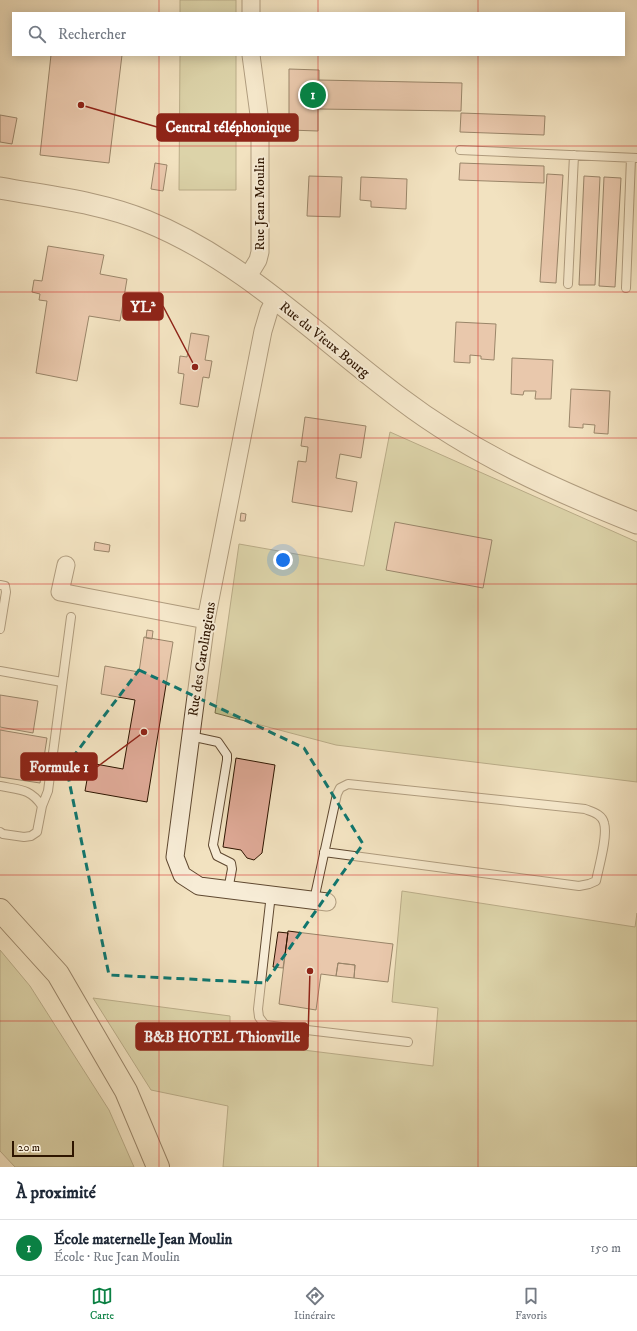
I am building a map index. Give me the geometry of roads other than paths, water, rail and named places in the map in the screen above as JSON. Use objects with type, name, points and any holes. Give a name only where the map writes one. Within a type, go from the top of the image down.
[{"type":"highway","points":[[0,910],[58,974],[126,1091],[158,1167]]},
{"type":"street","points":[[251,0],[251,12]]},
{"type":"street","name":"Rue Jean Moulin","points":[[247,278],[258,260],[260,252],[260,122],[251,56]]},
{"type":"street","name":"Rue du Vieux Bourg","points":[[0,188],[97,204],[146,220],[179,236],[247,278],[401,400],[444,429],[486,455],[590,504],[637,523]]},
{"type":"street","name":"Rue des Carolingiens","points":[[275,299],[269,311],[263,331],[206,620],[175,858],[182,875],[199,886],[320,901]]},
{"type":"street","points":[[66,565],[60,592],[206,620]]},
{"type":"lane","points":[[460,150],[634,158],[626,288]]},
{"type":"lane","points":[[568,284],[574,155]]},
{"type":"lane","points":[[0,585],[6,586],[6,592],[0,629]]},
{"type":"lane","points":[[0,832],[3,834],[31,836],[36,832],[42,806],[48,791],[71,617]]},
{"type":"lane","points":[[0,671],[62,682]]},
{"type":"lane","points":[[190,736],[218,742],[227,754],[228,760],[213,845],[217,856],[231,863],[232,869],[228,890]]},
{"type":"lane","points":[[320,901],[324,852],[337,794],[340,788],[348,784],[585,809],[598,814],[604,822],[604,834],[596,881],[579,886],[324,852]]},
{"type":"lane","points":[[0,786],[29,791],[42,806]]},
{"type":"lane","points":[[271,894],[258,1009],[258,1016],[265,1026],[408,1042]]},
{"type":"place","name":"École maternelle Jean Moulin","points":[[313,95]]},
{"type":"place","name":"Central téléphonique","points":[[81,105]]},
{"type":"place","name":"YL²","points":[[195,367]]},
{"type":"place","name":"Formule 1","points":[[144,732]]},
{"type":"place","name":"B&B HOTEL Thionville","points":[[310,971]]}]
